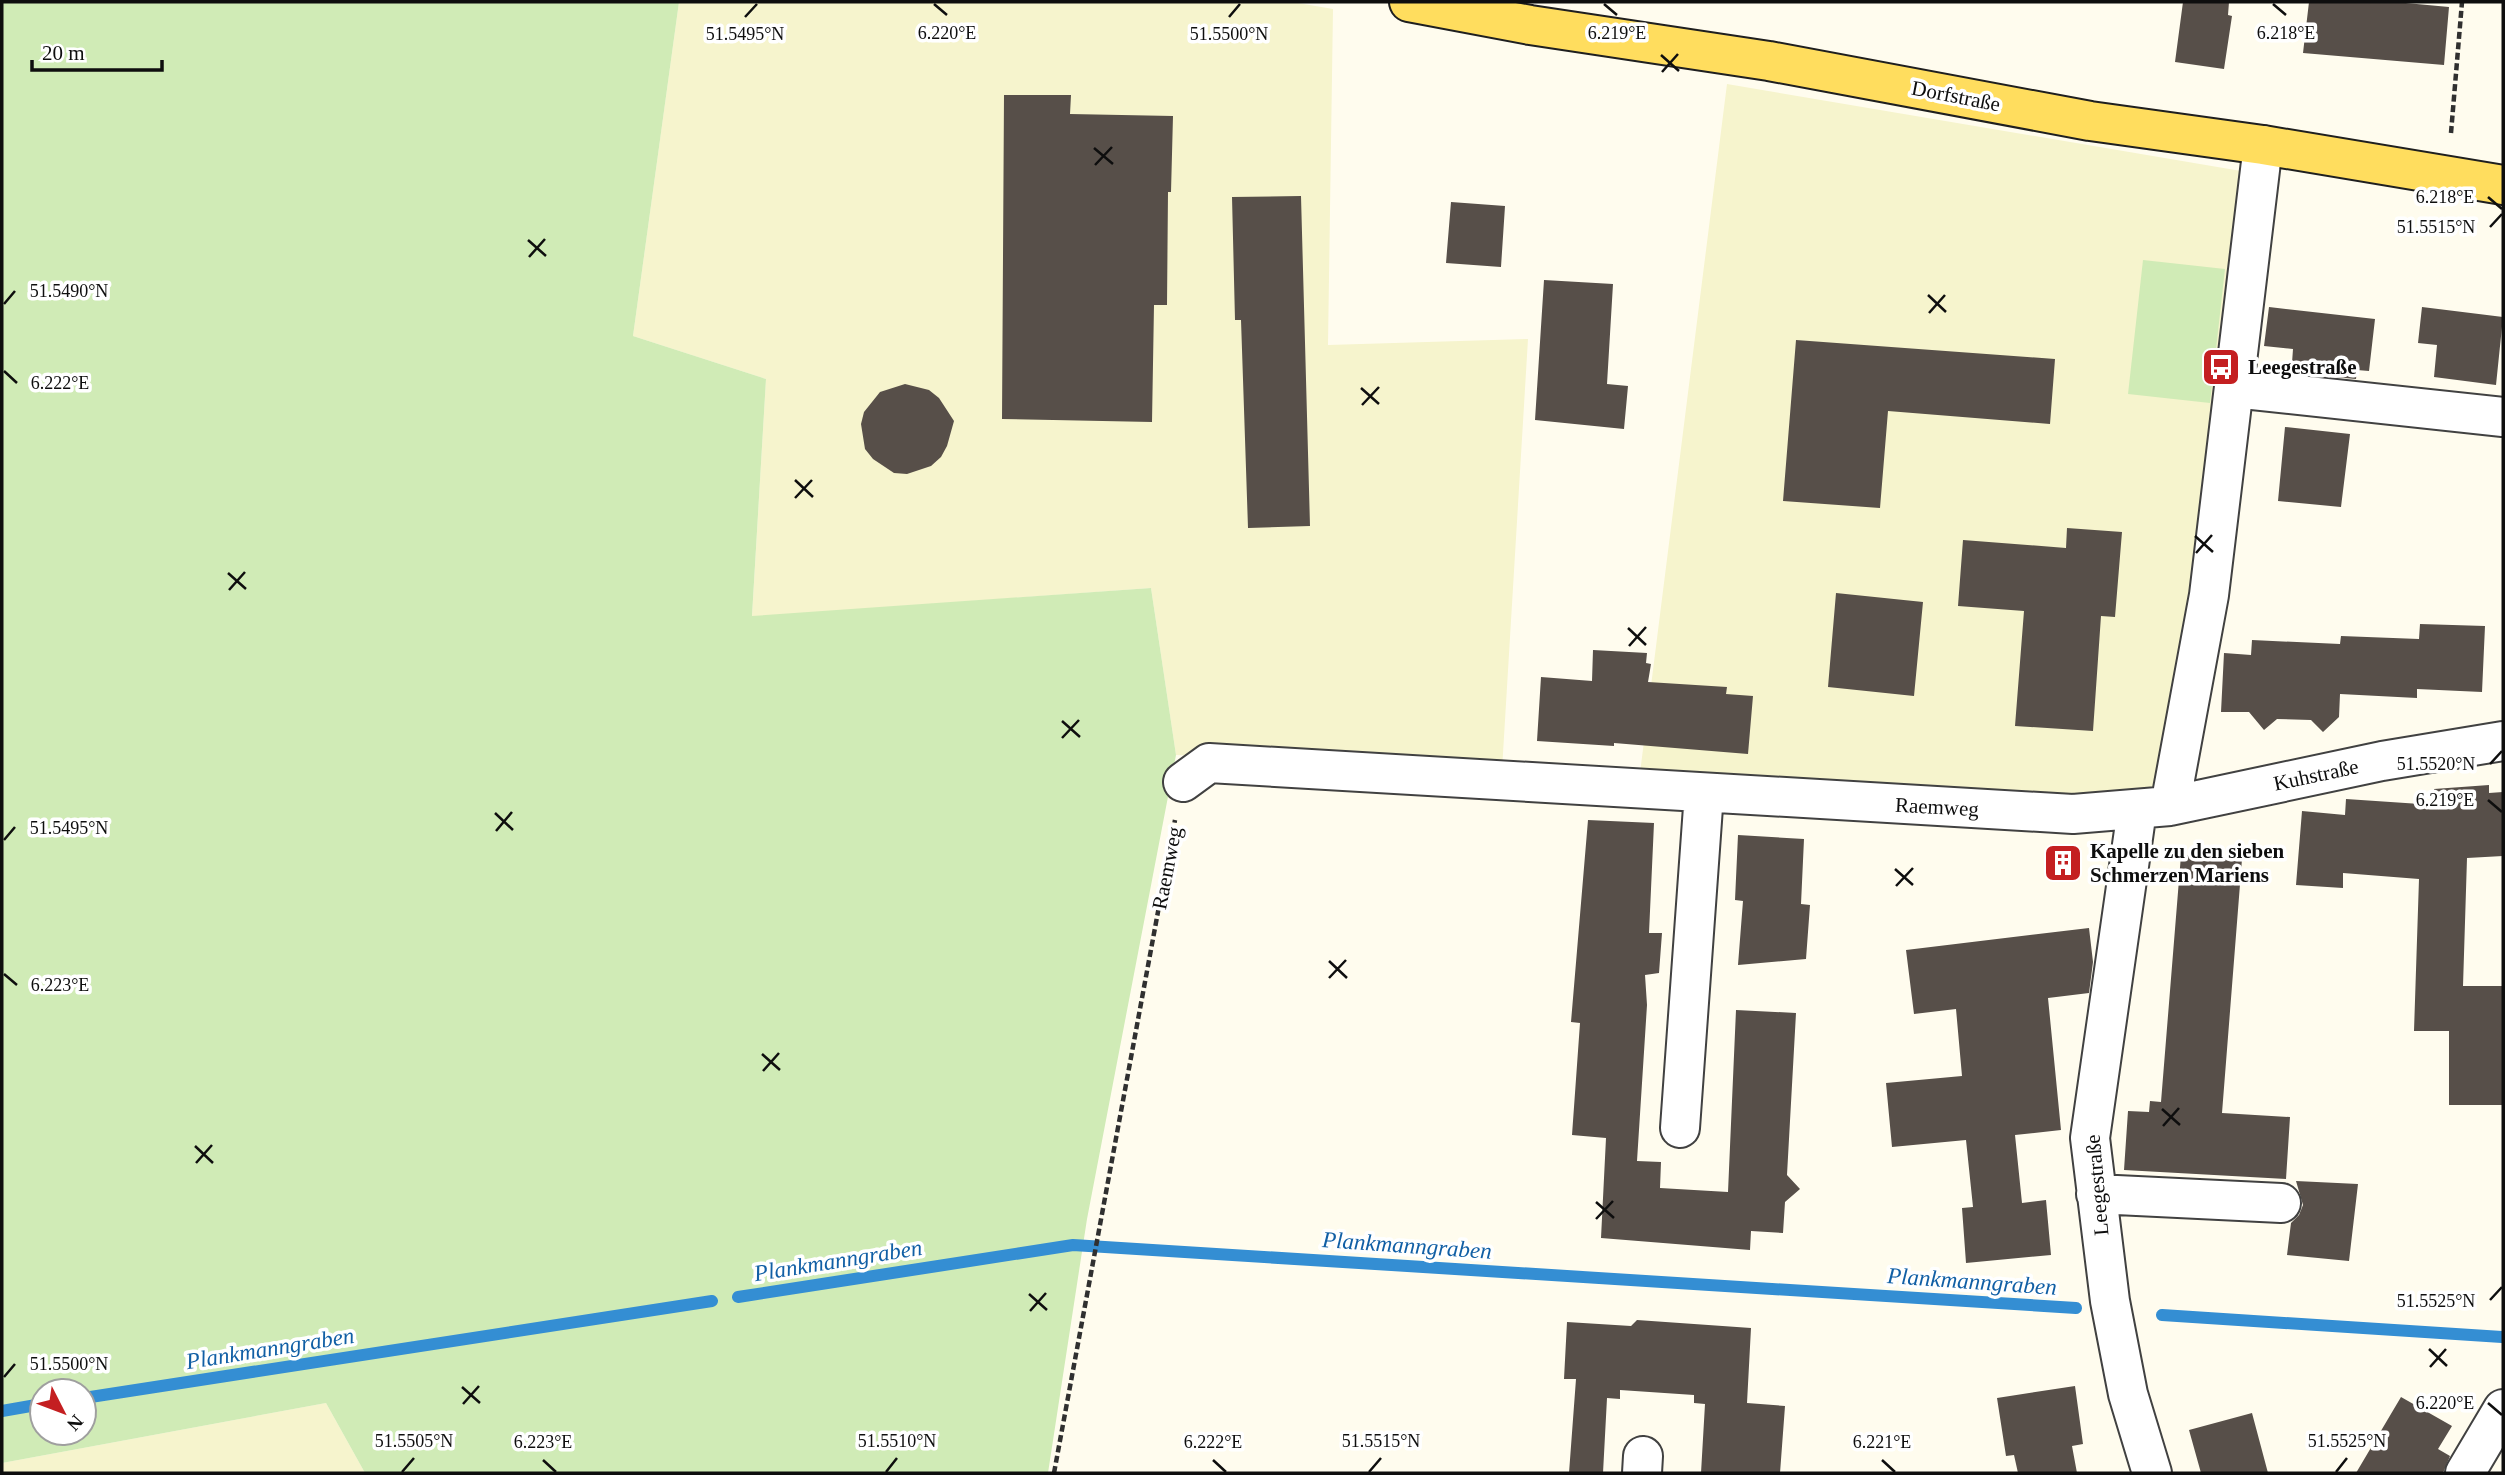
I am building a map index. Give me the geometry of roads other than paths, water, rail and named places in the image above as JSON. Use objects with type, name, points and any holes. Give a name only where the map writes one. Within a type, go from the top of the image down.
[{"type":"main road","name":"Dorfstraße","points":[[1409,2],[1530,25],[1769,61],[2090,121],[2263,145],[2503,185]]},
{"type":"street","name":"Leegestraße","points":[[2152,1473],[2126,1381],[2110,1301],[2090,1138],[2154,808],[2209,595],[2263,145]]},
{"type":"street","points":[[2234,388],[2503,417]]},
{"type":"street","name":"Kuhstraße","points":[[2154,808],[2382,761],[2503,741]]},
{"type":"street","name":"Raemweg","points":[[1183,782],[1209,763],[2073,814],[2154,808]]},
{"type":"street","points":[[1680,1128],[1704,793]]},
{"type":"street","points":[[2096,1194],[2281,1203]]},
{"type":"street","points":[[2465,1473],[2503,1409]]},
{"type":"waterway","name":"Plankmanngraben","points":[[738,1297],[1073,1245],[2076,1308]]},
{"type":"waterway","name":"Plankmanngraben","points":[[98,1396],[712,1301]]},
{"type":"waterway","name":"Plankmanngraben","points":[[2162,1315],[2502,1337]]},
{"type":"waterway","name":"Plankmanngraben","points":[[2,1411],[28,1406]]},
{"type":"place","name":"Leegestraße","points":[[2221,367]]},
{"type":"place","name":"Kapelle zu den sieben Schmerzen Mariens","points":[[2063,863]]}]
